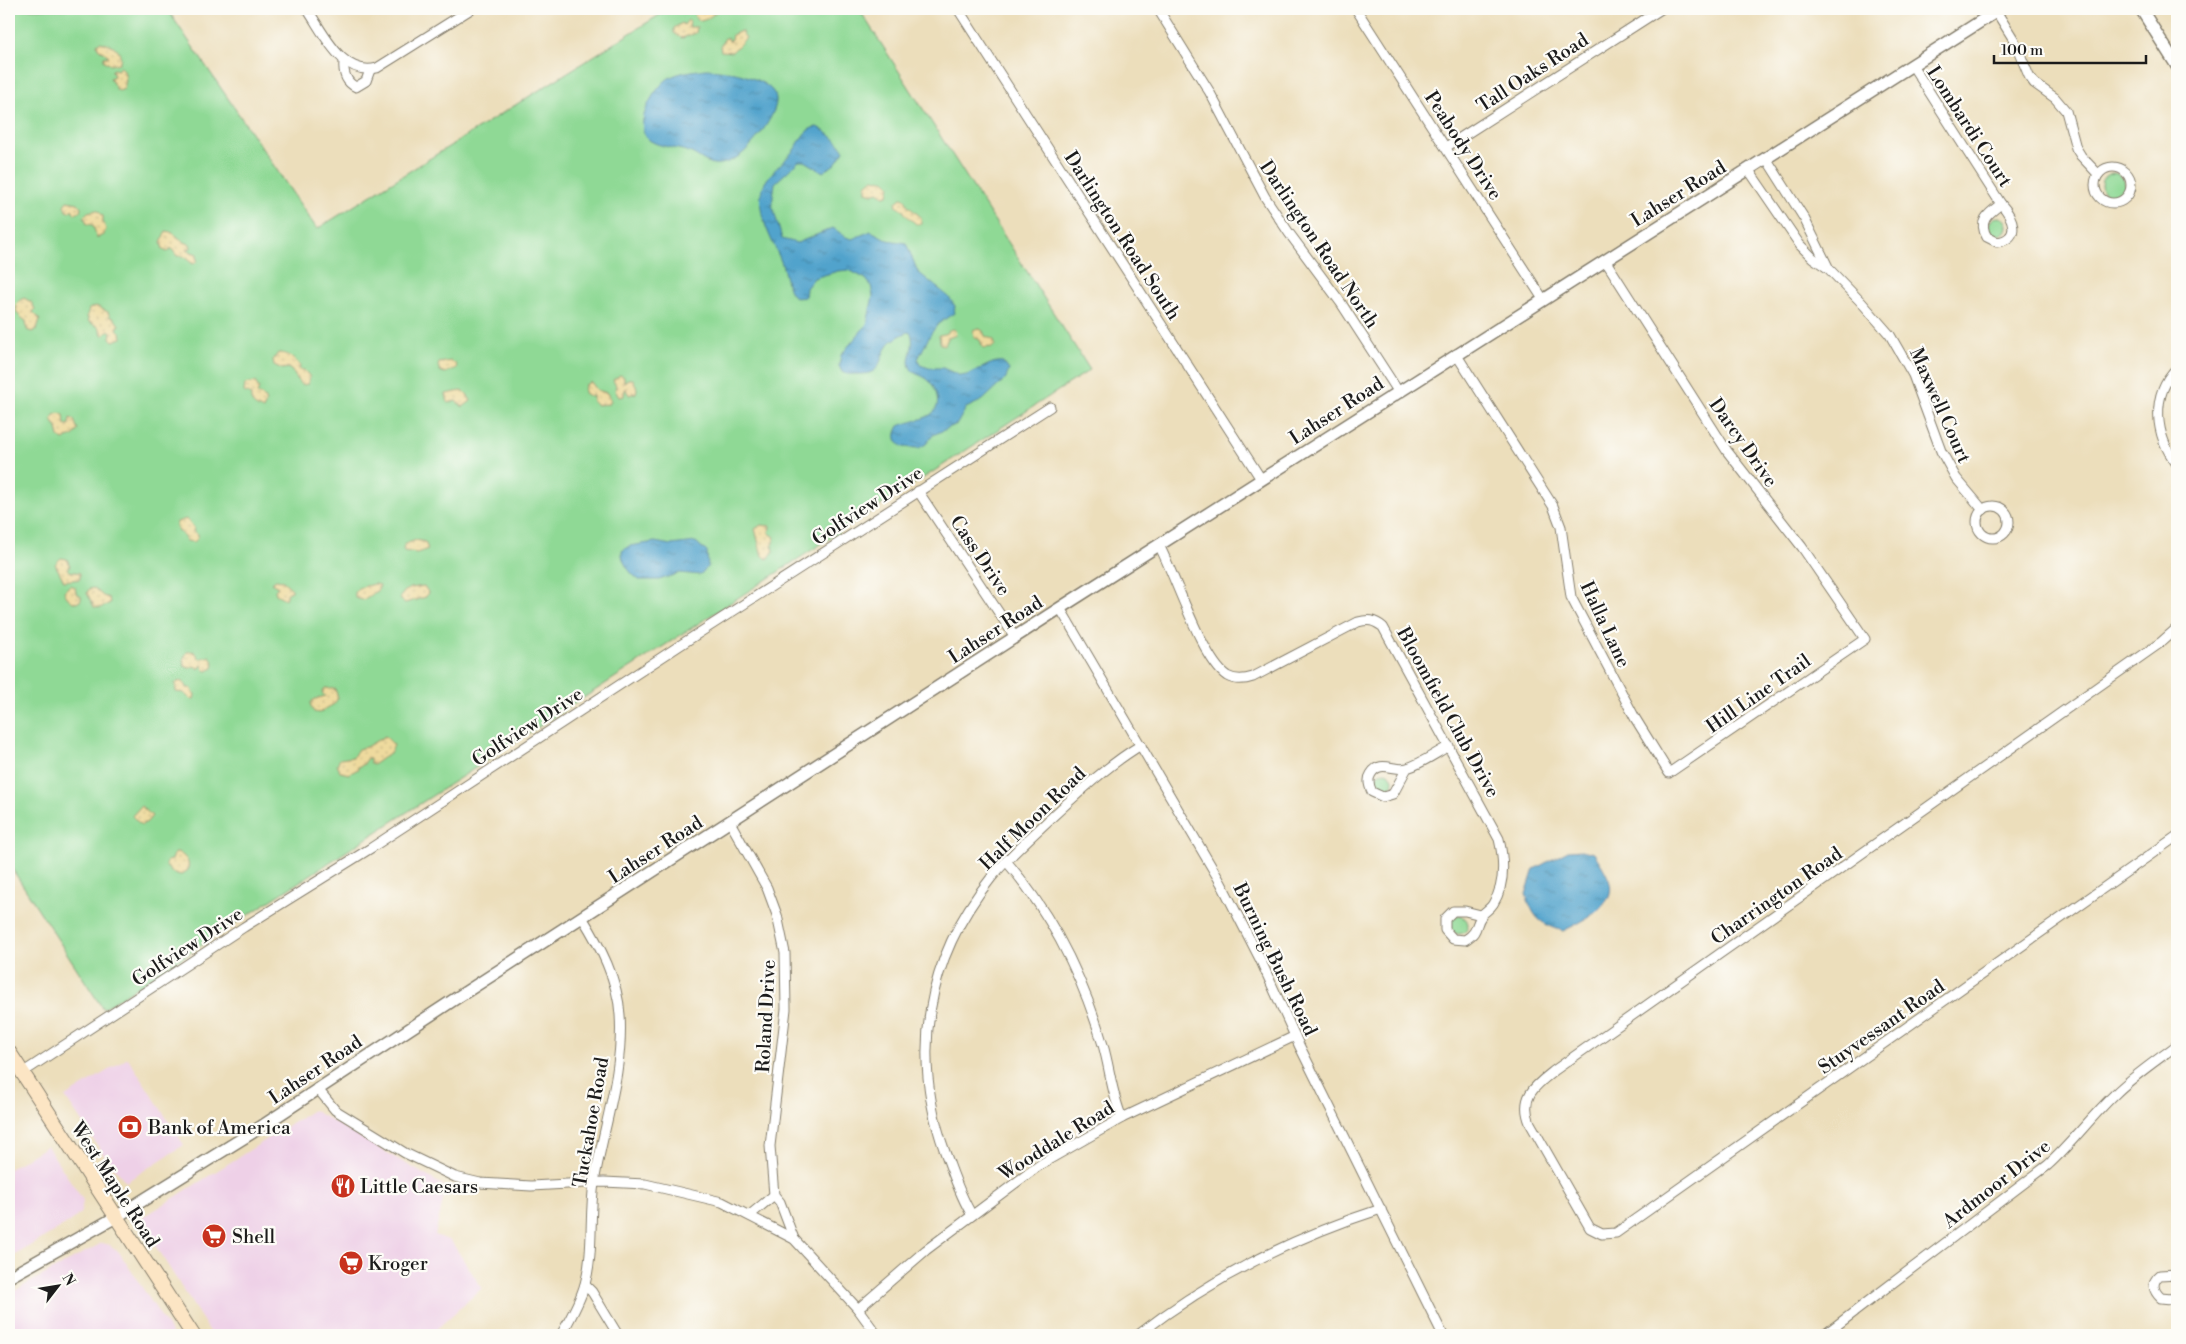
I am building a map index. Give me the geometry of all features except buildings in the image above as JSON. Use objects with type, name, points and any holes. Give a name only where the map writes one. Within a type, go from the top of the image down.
[{"type":"main road","name":"West Maple Road","points":[[9,1052],[193,1335]]},
{"type":"street","points":[[307,9],[344,61],[357,69],[370,70],[377,68],[471,9]]},
{"type":"street","name":"Darlington Road South","points":[[958,9],[1261,479]]},
{"type":"street","name":"Darlington Road North","points":[[1158,9],[1209,91],[1265,197],[1341,303],[1398,391]]},
{"type":"street","name":"Peabody Drive","points":[[1356,9],[1543,298]]},
{"type":"street","name":"Tall Oaks Road","points":[[1446,147],[1660,9]]},
{"type":"street","points":[[2141,9],[2177,66]]},
{"type":"street","points":[[1998,10],[2014,40],[2029,76],[2034,83],[2054,98],[2066,111],[2076,148],[2098,174]]},
{"type":"street","name":"Lahser Road","points":[[9,1278],[116,1217],[253,1132],[317,1088],[1060,608],[1543,298],[1998,10]]},
{"type":"street","points":[[344,61],[343,71],[347,80],[356,87],[366,81],[370,70]]},
{"type":"street","name":"Lombardi Court","points":[[1912,65],[2001,204]]},
{"type":"street","name":"Maxwell Court","points":[[1766,158],[1804,218],[1829,269]]},
{"type":"street","points":[[2110,167],[2124,170],[2131,182],[2128,196],[2115,203],[2102,200],[2094,188],[2098,174],[2110,167]]},
{"type":"street","name":"Maxwell Court","points":[[1748,169],[1800,245],[1813,258],[1829,269],[1880,322],[1898,347],[1918,386],[1941,451],[1956,478],[1983,510]]},
{"type":"street","name":"Darcy Drive","points":[[1605,260],[1727,450],[1806,553],[1865,638]]},
{"type":"street","name":"Halla Lane","points":[[1456,354],[1553,506],[1561,527],[1571,596],[1635,718],[1669,773]]},
{"type":"street","points":[[2177,368],[2169,378],[2163,392],[2159,419],[2161,437],[2177,464]]},
{"type":"street","name":"Golfview Drive","points":[[22,1073],[244,927],[371,848],[1050,407]]},
{"type":"street","name":"Cass Drive","points":[[918,491],[1015,637]]},
{"type":"street","name":"Bloomfield Club Drive","points":[[1159,545],[1205,646],[1227,676],[1243,680],[1254,677],[1358,622],[1376,621],[1388,633],[1494,826],[1502,850],[1502,883],[1493,904],[1481,915]]},
{"type":"street","name":"Burning Bush Road","points":[[1060,608],[1241,920],[1295,1036],[1443,1335]]},
{"type":"street","name":"Charrington Road","points":[[1602,1234],[1590,1228],[1583,1219],[1527,1114],[1526,1101],[1539,1083],[1988,766],[2160,643],[2177,628]]},
{"type":"street","name":"Hill Line Trail","points":[[1669,773],[1865,638]]},
{"type":"street","name":"Half Moon Road","points":[[972,1215],[963,1200],[932,1112],[927,1075],[928,1027],[937,980],[952,940],[967,911],[1006,861],[1074,798],[1141,745]]},
{"type":"street","points":[[1407,768],[1393,794],[1383,797],[1372,792],[1368,782],[1373,771],[1383,766],[1407,768],[1449,746]]},
{"type":"street","name":"Roland Drive","points":[[730,822],[767,888],[777,915],[785,953],[785,1016],[770,1146],[774,1195],[780,1202],[794,1239]]},
{"type":"street","name":"Stuyvessant Road","points":[[1602,1234],[1616,1233],[1639,1218],[2177,836]]},
{"type":"street","points":[[1006,861],[1043,910],[1076,972],[1102,1044],[1122,1118]]},
{"type":"street","name":"Tuckahoe Road","points":[[561,1335],[574,1312],[585,1285],[594,1183],[618,1058],[620,1014],[618,996],[596,940],[582,917]]},
{"type":"street","name":"Wooddale Road","points":[[858,1309],[926,1250],[1041,1164],[1122,1118],[1295,1036]]},
{"type":"street","name":"Ardmoor Drive","points":[[1824,1335],[2048,1165],[2071,1144],[2114,1094],[2177,1045]]},
{"type":"street","points":[[317,1088],[335,1110],[405,1153],[455,1177],[480,1183],[515,1186],[594,1183],[646,1184],[722,1202],[794,1239],[858,1309],[877,1335]]},
{"type":"street","points":[[750,1215],[774,1195]]},
{"type":"street","points":[[1138,1335],[1194,1297],[1268,1254],[1381,1209]]},
{"type":"street","points":[[2177,1274],[2164,1273],[2154,1281],[2157,1294],[2166,1300],[2177,1295]]},
{"type":"street","points":[[585,1285],[592,1292],[618,1335]]},
{"type":"shaded area","points":[[128,1058],[184,1145],[126,1182],[104,1155],[65,1097]]},
{"type":"shaded area","points":[[313,1110],[446,1187],[435,1235],[451,1241],[482,1288],[430,1335],[212,1335],[139,1220]]},
{"type":"shaded area","points":[[47,1146],[83,1200],[81,1212],[74,1219],[9,1259],[9,1169]]},
{"type":"shaded area","points":[[102,1243],[110,1245],[119,1252],[173,1335],[9,1335],[9,1294]]},
{"type":"green space","points":[[9,9],[167,9],[317,229],[669,9],[859,9],[1090,370],[103,1009],[9,864]]},
{"type":"green space","points":[[2113,173],[2121,177],[2125,185],[2121,193],[2113,197],[2105,193],[2101,185],[2105,177]]},
{"type":"green space","points":[[1994,217],[2002,217],[2007,222],[2005,233],[1994,235],[1989,230],[1989,222]]},
{"type":"green space","points":[[1384,772],[1392,777],[1393,781],[1388,789],[1384,790],[1376,785],[1375,781],[1380,773]]},
{"type":"green space","points":[[1455,916],[1463,916],[1468,921],[1466,932],[1455,934],[1450,929],[1450,921]]},
{"type":"sand","points":[[697,9],[720,9],[707,19],[701,21],[696,19],[694,14]]},
{"type":"sand","points":[[688,20],[690,22],[689,27],[697,27],[696,33],[682,38],[674,33],[674,28],[682,23],[684,25]]},
{"type":"sand","points":[[741,31],[746,38],[732,52],[721,51],[720,46],[725,38],[728,38],[730,42],[732,35]]},
{"type":"sand","points":[[100,42],[116,48],[121,58],[119,63],[111,65],[104,61],[104,57],[109,56],[98,48],[97,44]]},
{"type":"sand","points":[[121,67],[124,70],[126,80],[124,89],[119,91],[110,78],[114,76],[113,69],[117,70]]},
{"type":"sand","points":[[873,179],[885,180],[888,183],[890,186],[888,195],[884,196],[878,192],[872,194],[866,192],[866,185]]},
{"type":"sand","points":[[901,198],[905,199],[908,206],[921,217],[921,224],[916,224],[903,210],[897,207],[896,202]]},
{"type":"sand","points":[[67,201],[78,203],[81,207],[80,212],[75,214],[72,209],[70,212],[66,211],[64,205]]},
{"type":"sand","points":[[97,210],[103,216],[106,229],[103,235],[97,238],[93,225],[87,224],[84,216],[88,212]]},
{"type":"sand","points":[[166,231],[173,233],[190,244],[191,248],[186,250],[197,254],[197,262],[193,264],[183,256],[177,256],[171,248],[168,252],[163,250],[161,242]]},
{"type":"sand","points":[[24,298],[31,302],[35,309],[33,312],[40,319],[37,329],[32,332],[27,330],[26,321],[17,312],[17,303]]},
{"type":"sand","points":[[96,306],[108,312],[110,317],[114,318],[119,325],[117,329],[121,333],[122,338],[113,341],[110,338],[111,332],[109,330],[103,336],[99,327],[89,322],[87,316],[89,309]]},
{"type":"sand","points":[[978,328],[983,331],[985,336],[994,340],[995,345],[993,347],[983,348],[980,340],[974,337],[973,330]]},
{"type":"sand","points":[[951,329],[955,330],[956,335],[948,338],[945,345],[940,344],[939,335],[945,334]]},
{"type":"sand","points":[[278,353],[288,355],[295,360],[300,366],[299,370],[304,370],[310,377],[308,384],[301,385],[288,368],[282,369],[274,365],[273,360]]},
{"type":"sand","points":[[451,361],[456,364],[457,368],[445,373],[440,371],[439,363]]},
{"type":"sand","points":[[620,375],[624,377],[624,382],[628,379],[633,379],[637,389],[636,393],[629,395],[625,388],[624,396],[619,397],[613,380]]},
{"type":"sand","points":[[255,382],[259,388],[257,394],[263,396],[266,402],[263,410],[256,407],[251,401],[251,395],[244,392],[245,384]]},
{"type":"sand","points":[[591,382],[597,390],[607,393],[611,401],[609,404],[597,405],[593,402],[593,396],[584,393],[585,385]]},
{"type":"sand","points":[[461,391],[467,394],[471,401],[463,407],[456,401],[448,403],[446,394]]},
{"type":"sand","points":[[59,413],[64,415],[65,425],[69,425],[70,418],[74,420],[78,430],[74,435],[63,440],[59,437],[57,428],[52,420],[54,415]]},
{"type":"sand","points":[[186,519],[194,528],[193,531],[198,535],[194,542],[187,541],[176,527],[177,522]]},
{"type":"sand","points":[[761,525],[770,526],[769,533],[775,537],[772,545],[774,551],[768,559],[762,556],[755,529]]},
{"type":"sand","points":[[416,540],[425,542],[428,549],[417,553],[404,551],[405,544]]},
{"type":"sand","points":[[61,558],[67,559],[70,566],[67,568],[69,571],[80,573],[80,579],[64,581],[55,564]]},
{"type":"sand","points":[[276,580],[283,581],[292,589],[292,591],[287,593],[285,599],[276,594],[275,590],[278,587],[271,583]]},
{"type":"sand","points":[[374,584],[380,585],[378,590],[363,600],[355,598],[358,588]]},
{"type":"sand","points":[[70,585],[75,587],[76,593],[81,596],[81,600],[77,603],[70,600],[64,591]]},
{"type":"sand","points":[[424,586],[428,592],[426,597],[405,603],[401,600],[400,597],[405,591]]},
{"type":"sand","points":[[94,588],[103,596],[109,598],[110,603],[100,608],[94,607],[87,593],[89,589]]},
{"type":"sand","points":[[187,652],[195,652],[200,659],[210,656],[214,664],[213,668],[207,671],[204,670],[202,665],[199,669],[194,666],[190,668],[185,667],[183,660]]},
{"type":"sand","points":[[181,681],[186,688],[191,688],[195,695],[194,699],[190,699],[184,693],[176,692],[175,683]]},
{"type":"sand","points":[[325,688],[335,689],[338,698],[334,704],[319,713],[314,712],[311,702],[325,696],[322,693]]},
{"type":"sand","points":[[385,736],[394,745],[391,752],[373,765],[370,763],[370,758],[368,758],[363,765],[349,774],[340,772],[337,764],[340,759],[353,757],[358,749],[366,747]]},
{"type":"sand","points":[[141,806],[152,816],[141,825],[132,816]]},
{"type":"sand","points":[[178,852],[188,861],[188,870],[181,875],[171,872],[165,865]]},
{"type":"water","points":[[705,69],[733,72],[763,83],[775,95],[776,101],[771,117],[754,142],[738,157],[720,164],[711,164],[684,150],[655,143],[647,138],[643,131],[644,115],[652,97],[663,83],[677,74]]},
{"type":"water","points":[[817,127],[832,137],[844,151],[835,164],[823,172],[805,161],[799,161],[775,183],[772,204],[782,239],[797,243],[833,228],[852,239],[871,231],[888,240],[906,243],[918,272],[949,297],[955,306],[954,313],[938,324],[930,335],[918,359],[920,365],[929,368],[943,368],[961,376],[998,362],[1003,362],[1009,370],[1006,378],[983,400],[966,408],[957,424],[933,435],[926,444],[919,448],[903,447],[896,438],[899,426],[931,414],[937,405],[934,388],[926,378],[914,372],[910,367],[911,333],[908,332],[897,337],[888,345],[879,366],[872,372],[866,374],[846,374],[842,372],[839,366],[841,355],[867,324],[873,296],[871,286],[866,279],[849,270],[838,271],[814,278],[806,288],[805,297],[796,298],[788,287],[782,264],[764,221],[760,199],[762,188],[768,178],[794,150],[806,132]]},
{"type":"water","points":[[655,542],[671,545],[696,542],[707,552],[708,566],[700,575],[680,573],[659,580],[639,580],[627,567],[622,551],[629,546]]},
{"type":"water","points":[[1582,850],[1594,853],[1608,877],[1611,889],[1604,905],[1596,912],[1563,931],[1538,919],[1526,894],[1534,869],[1568,851]]},
{"type":"place","name":"Bank of America","points":[[130,1127]]},
{"type":"place","name":"Little Caesars","points":[[343,1186]]},
{"type":"place","name":"Shell","points":[[214,1236]]},
{"type":"place","name":"Kroger","points":[[351,1263]]}]
